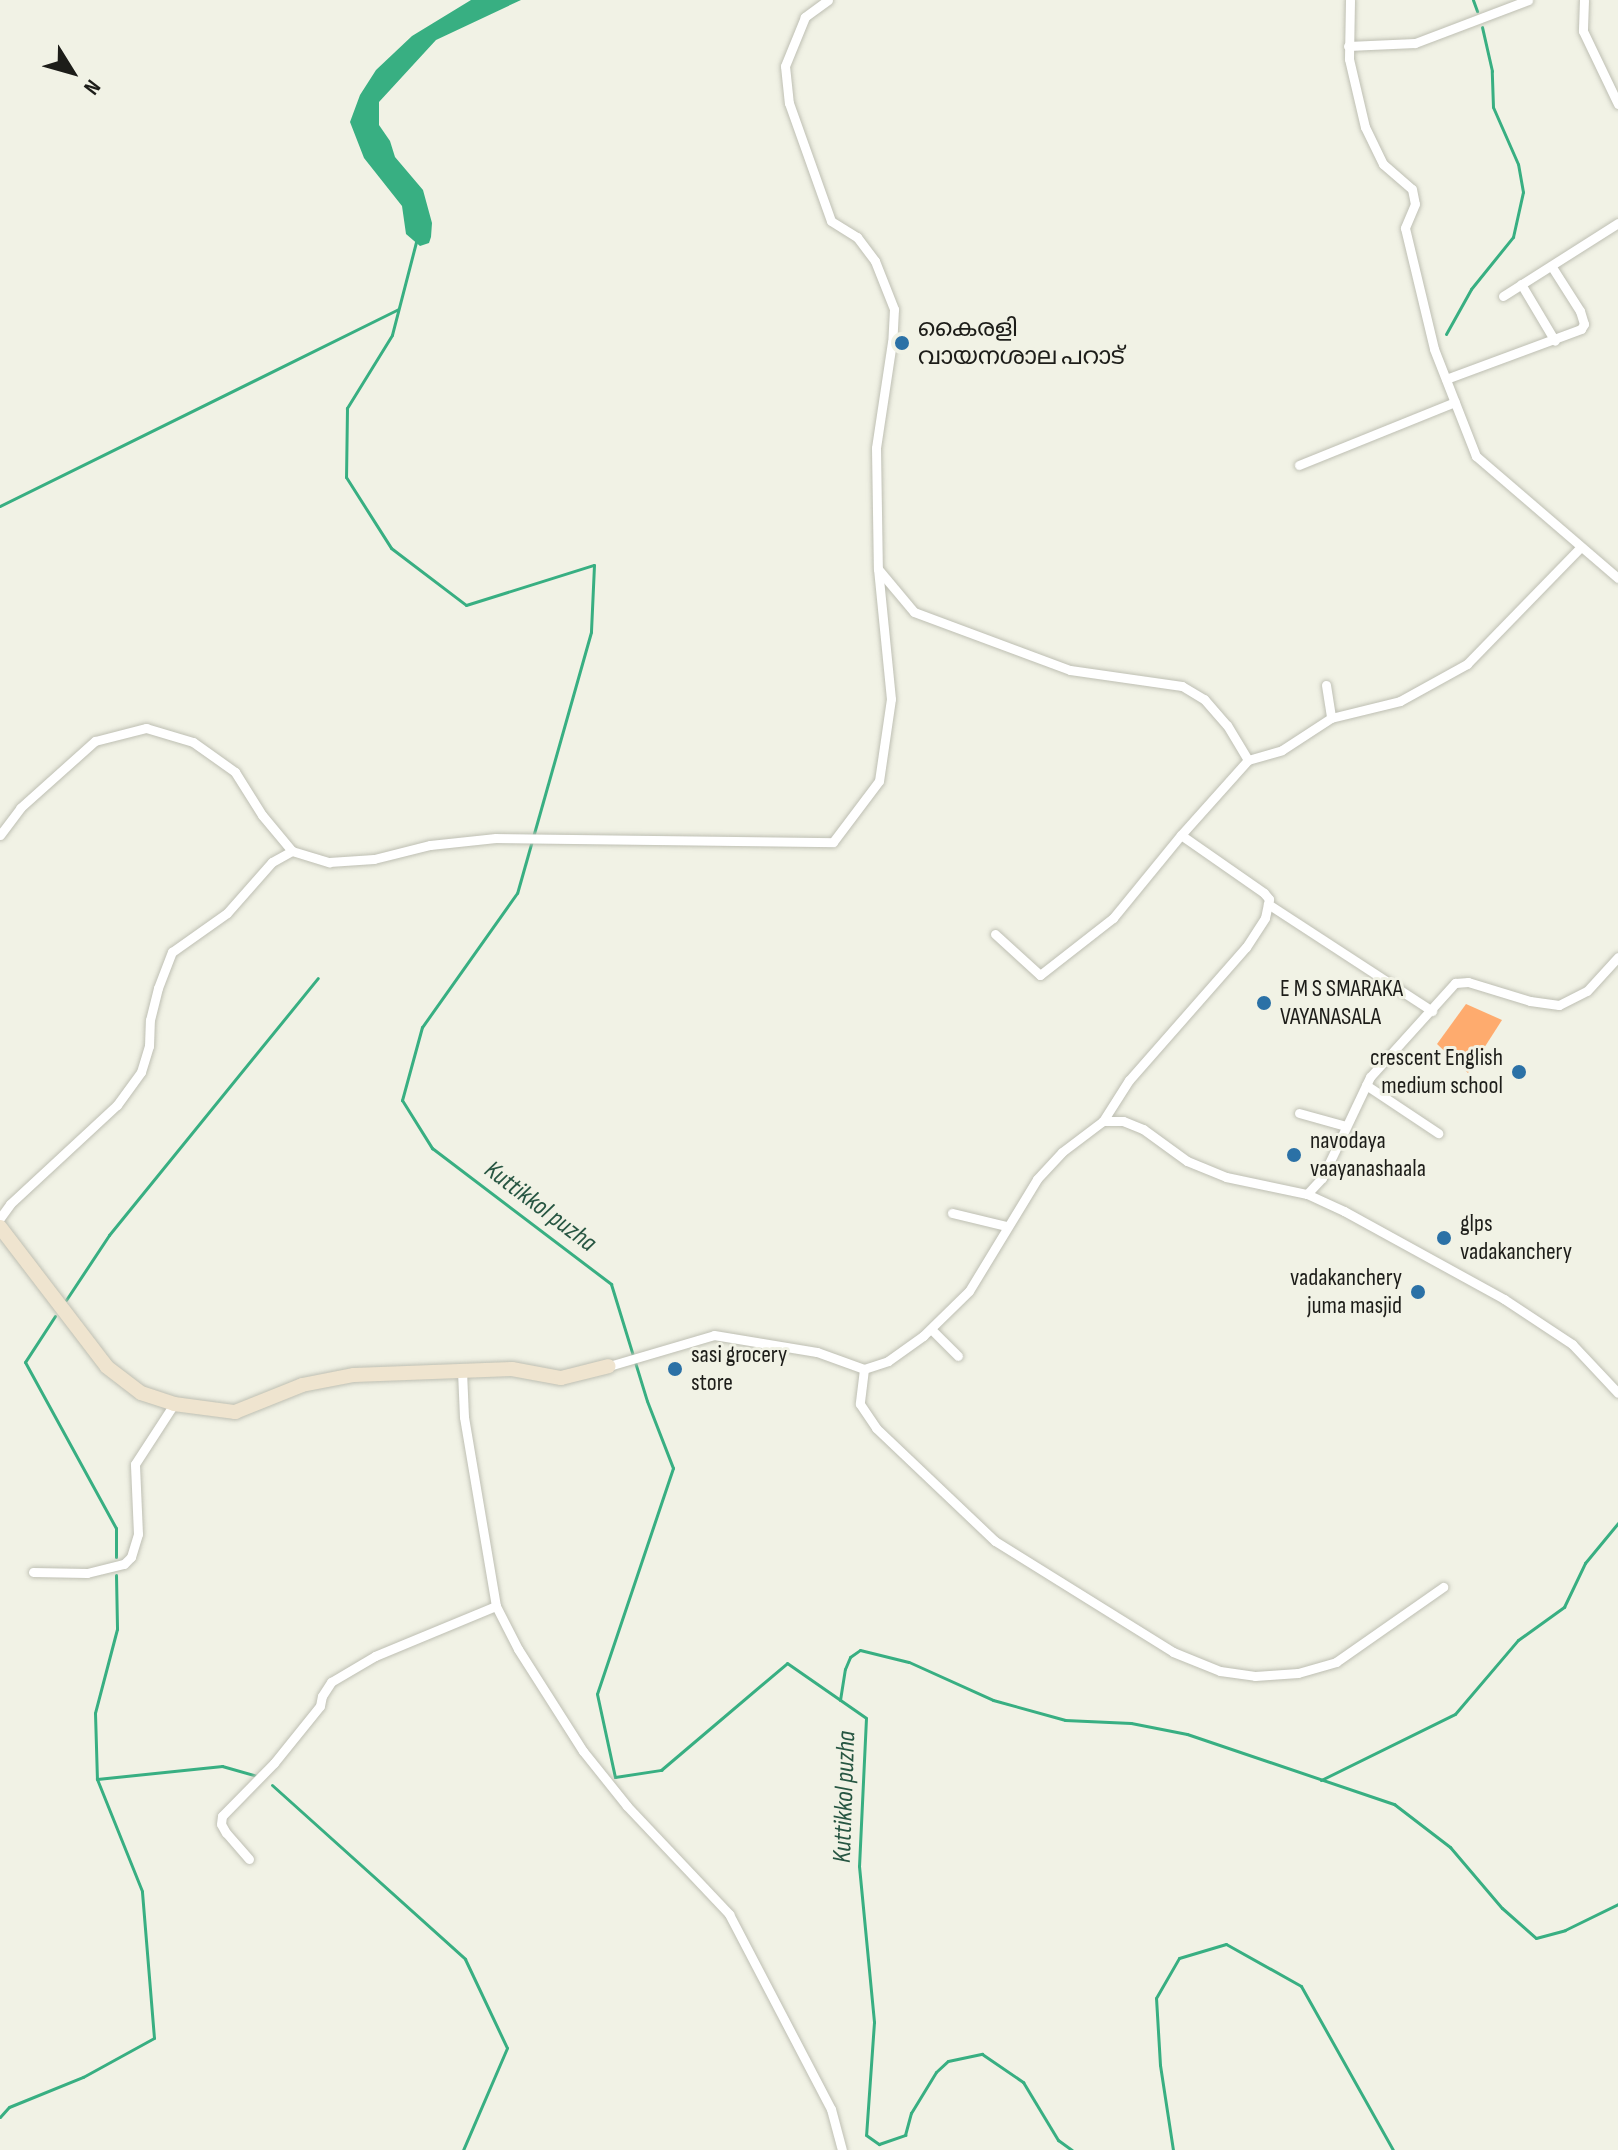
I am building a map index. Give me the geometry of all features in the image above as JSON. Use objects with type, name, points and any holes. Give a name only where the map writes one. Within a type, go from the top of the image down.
[{"type":"street","points":[[0,835],[20,808],[95,741],[146,728],[193,742],[235,772],[262,815],[292,851],[329,862],[374,859],[430,845],[496,838],[833,842],[879,781],[891,699],[878,569],[876,448],[894,309],[875,261],[857,237],[831,221],[789,103],[785,66],[805,17],[828,0]]},
{"type":"street","points":[[1350,0],[1348,46],[1365,127],[1383,164],[1412,189],[1415,204],[1405,228],[1434,349],[1476,456],[1618,578]]},
{"type":"street","points":[[1348,46],[1415,43],[1528,0]]},
{"type":"street","points":[[1584,0],[1583,31],[1618,104]]},
{"type":"street","points":[[1503,296],[1618,223]]},
{"type":"street","points":[[1446,379],[1505,355],[1573,334],[1584,324],[1552,267]]},
{"type":"street","points":[[1521,284],[1555,341]]},
{"type":"street","points":[[1299,465],[1455,402]]},
{"type":"street","points":[[995,934],[1040,975],[1113,918],[1248,760],[1282,750],[1331,718],[1400,701],[1467,664],[1580,548]]},
{"type":"street","points":[[878,569],[914,612],[1070,670],[1182,686],[1204,699],[1227,725],[1248,760]]},
{"type":"street","points":[[882,614],[895,591]]},
{"type":"street","points":[[1326,685],[1331,718]]},
{"type":"street","points":[[0,1227],[107,1367],[141,1393],[174,1404],[235,1412],[315,1382],[354,1375],[512,1369],[561,1378],[714,1335],[817,1352],[864,1369],[888,1361],[931,1329],[969,1291],[1037,1179],[1062,1152],[1103,1121],[1129,1080],[1246,947],[1265,918],[1268,904],[1264,893],[1181,835]]},
{"type":"street","points":[[0,1218],[10,1204],[117,1105],[141,1072],[149,1046],[150,1020],[158,988],[172,952],[227,913],[272,862],[292,851]]},
{"type":"street","points":[[1268,904],[1432,1011]]},
{"type":"street","points":[[1307,1194],[1322,1178],[1366,1085],[1403,1037],[1432,1011],[1455,983],[1468,982],[1530,1001],[1559,1005],[1587,991],[1618,957]]},
{"type":"street","points":[[1366,1085],[1438,1133]]},
{"type":"street","points":[[1299,1113],[1346,1126]]},
{"type":"street","points":[[1103,1121],[1123,1121],[1143,1129],[1187,1161],[1226,1177],[1307,1194],[1344,1211],[1504,1299],[1572,1344],[1618,1393]]},
{"type":"street","points":[[952,1213],[1006,1226]]},
{"type":"street","points":[[931,1329],[958,1356]]},
{"type":"street","points":[[864,1369],[860,1404],[876,1428],[995,1541],[1173,1652],[1220,1671],[1255,1676],[1298,1673],[1336,1662],[1443,1587]]},
{"type":"street","points":[[462,1371],[464,1417],[496,1606],[518,1649],[583,1751],[627,1806],[729,1914],[831,2109],[843,2150]]},
{"type":"street","points":[[33,1572],[87,1573],[124,1564],[131,1557],[138,1534],[135,1464],[174,1404]]},
{"type":"street","points":[[249,1859],[226,1833],[221,1824],[222,1816],[274,1763],[320,1706],[331,1682],[375,1656],[496,1606]]},
{"type":"shaded area","points":[[471,0],[521,0],[436,40],[379,102],[379,125],[390,141],[395,157],[423,190],[432,223],[429,243],[420,246],[406,234],[402,206],[364,158],[350,122],[360,95],[376,70],[412,36]]},
{"type":"shaded area","points":[[1466,1004],[1502,1020],[1468,1073],[1437,1044]]},
{"type":"waterway","points":[[1473,0],[1477,11]]},
{"type":"waterway","points":[[1446,334],[1471,289],[1513,237],[1523,192],[1518,164],[1493,107],[1492,71],[1482,27]]},
{"type":"waterway","name":"Kuttikkol puzha","points":[[416,242],[392,335],[347,408],[346,477],[391,548],[466,605],[594,565],[591,632],[517,893],[422,1027],[402,1100],[432,1148],[611,1284],[647,1401],[673,1468],[597,1694],[615,1777],[661,1770],[787,1663],[866,1718],[859,1866],[874,2022],[866,2135],[879,2144],[905,2135],[911,2113],[936,2072],[948,2061],[982,2054],[1023,2082],[1058,2140],[1072,2150]]},
{"type":"waterway","points":[[0,506],[398,309]]},
{"type":"waterway","points":[[66,1300],[109,1235],[318,978]]},
{"type":"waterway","points":[[55,1316],[25,1362],[116,1528],[116,1557]]},
{"type":"waterway","points":[[1321,1780],[1455,1714],[1518,1640],[1564,1607],[1585,1563],[1618,1523]]},
{"type":"waterway","points":[[116,1575],[117,1629],[95,1713],[97,1779],[222,1766],[256,1776]]},
{"type":"waterway","points":[[840,1700],[845,1669],[850,1657],[860,1650],[909,1662],[993,1700],[1065,1720],[1131,1723],[1187,1734],[1394,1804],[1450,1847],[1502,1908],[1536,1938],[1565,1930],[1618,1904]]},
{"type":"waterway","points":[[0,2117],[9,2107],[83,2077],[154,2038],[142,1891],[97,1779]]},
{"type":"waterway","points":[[272,1785],[465,1959],[507,2048],[463,2150]]},
{"type":"waterway","name":"Kuttikkol puzha","points":[[1173,2150],[1160,2065],[1156,1998],[1179,1958],[1226,1944],[1301,1986],[1393,2150]]},
{"type":"place","name":"കൈരളി വായനശാല പറാട്","points":[[902,343]]},
{"type":"place","name":"E M S SMARAKA VAYANASALA","points":[[1264,1003]]},
{"type":"place","name":"crescent English medium school","points":[[1519,1072]]},
{"type":"place","name":"navodaya vaayanashaala","points":[[1294,1155]]},
{"type":"place","name":"glps vadakanchery","points":[[1444,1238]]},
{"type":"place","name":"vadakanchery juma masjid","points":[[1418,1292]]},
{"type":"place","name":"sasi grocery store","points":[[675,1369]]}]
